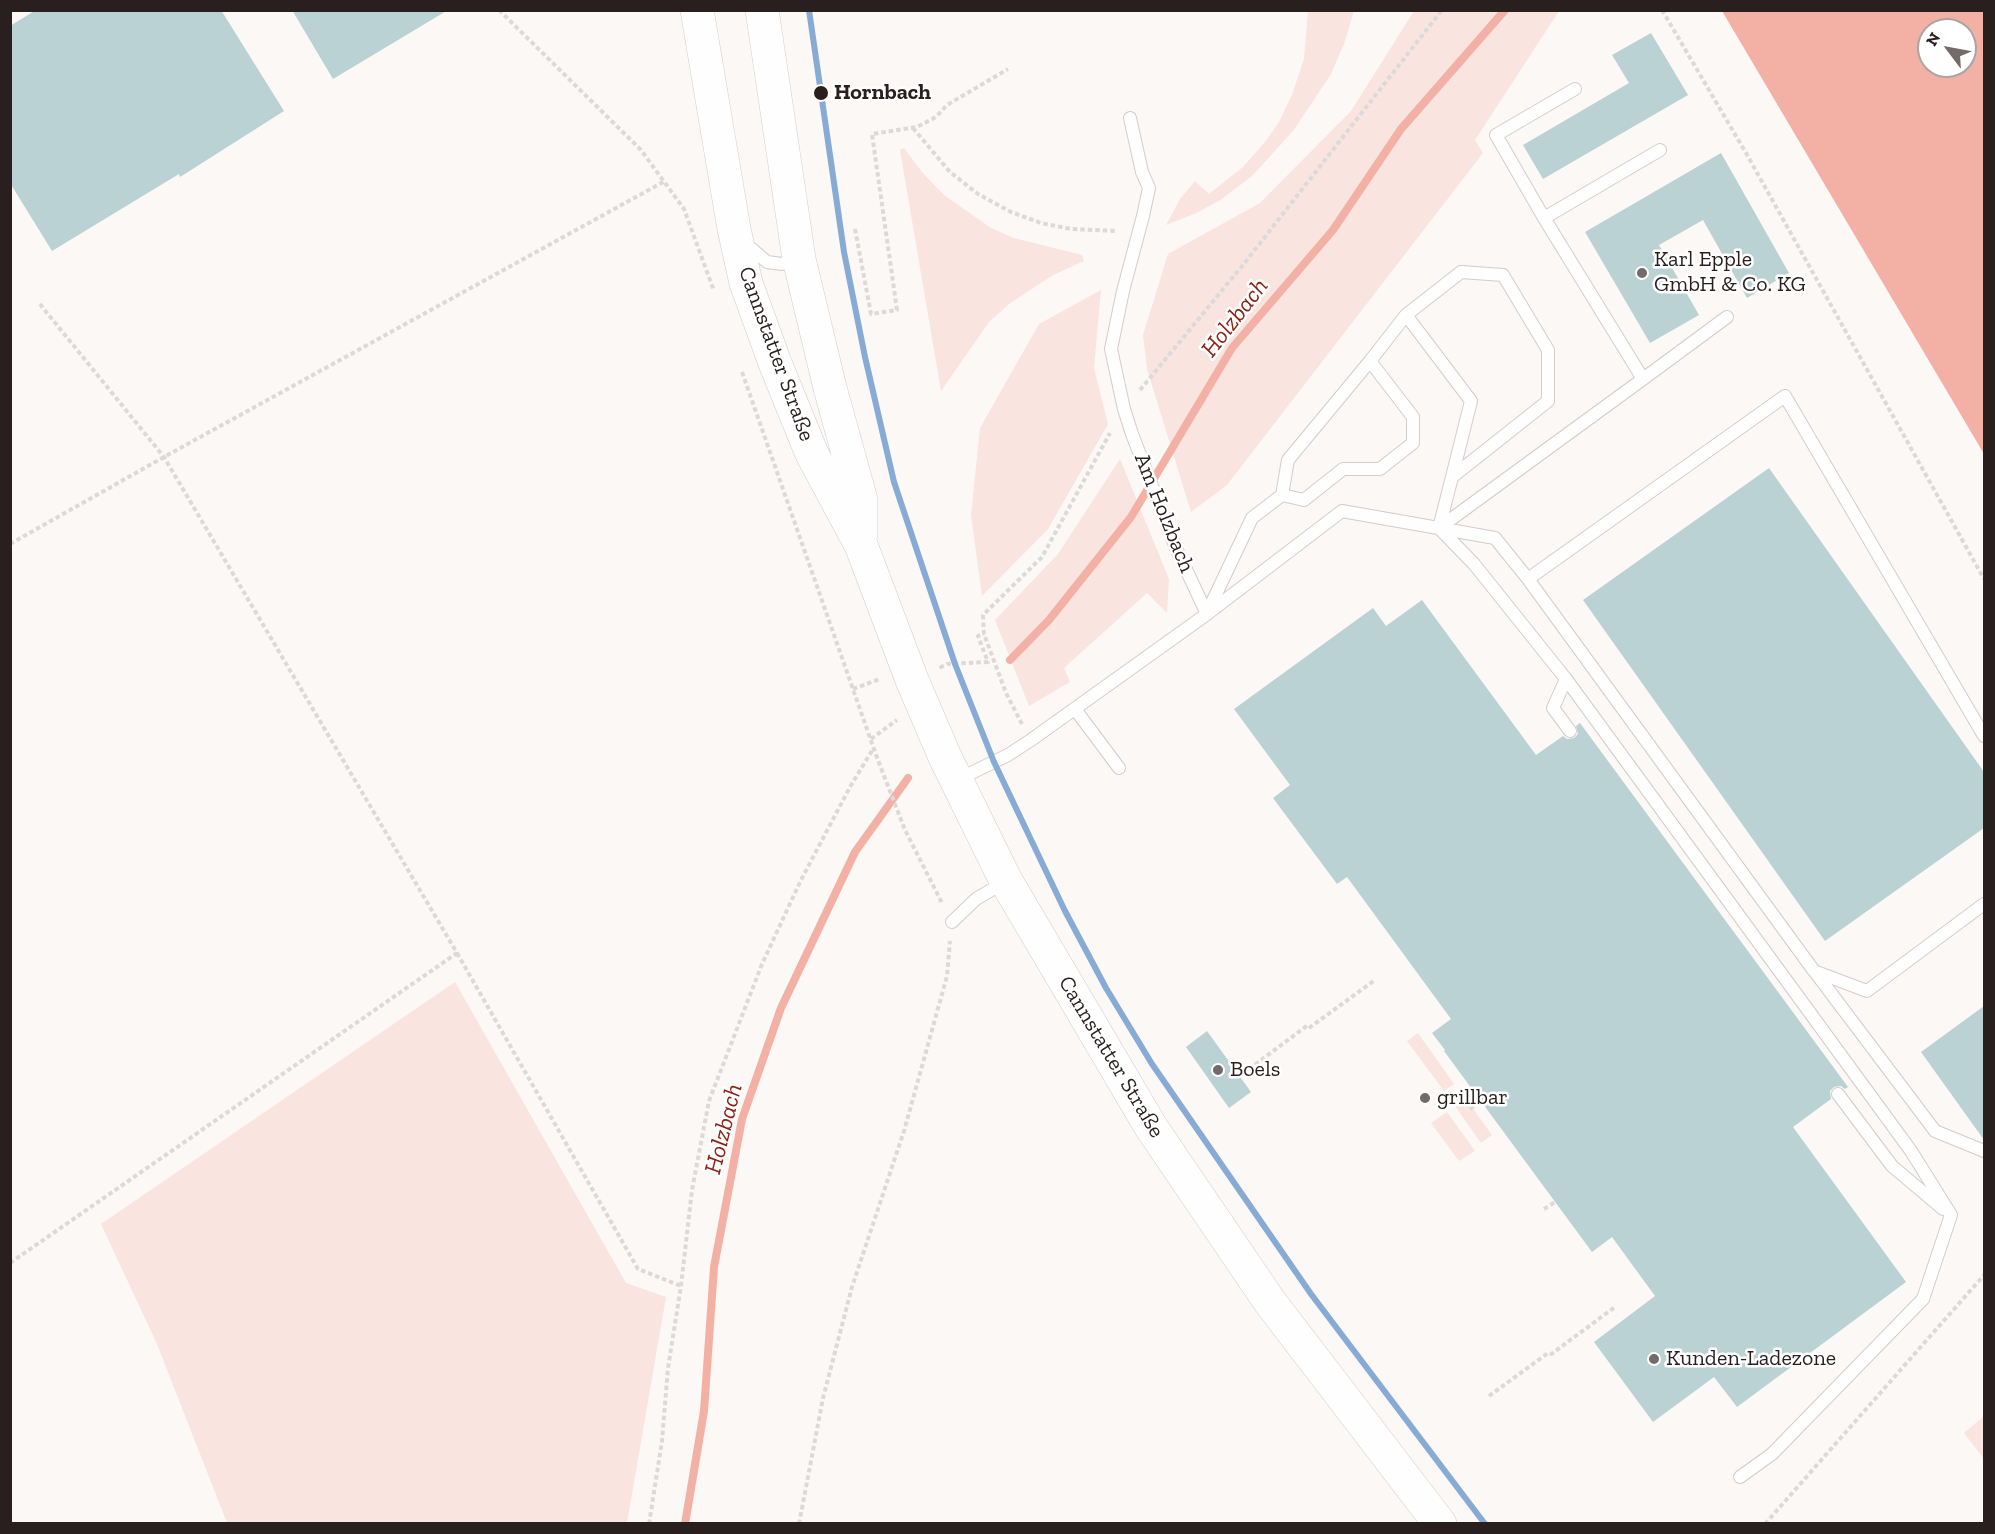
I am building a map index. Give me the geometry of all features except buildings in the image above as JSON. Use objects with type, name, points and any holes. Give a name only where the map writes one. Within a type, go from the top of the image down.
[{"type":"main road","name":"Cannstatter Straße","points":[[697,10],[734,229],[746,283],[812,454],[861,545],[919,697],[956,780],[1006,881],[1158,1137],[1270,1302],[1440,1524]]},
{"type":"main road","name":"Cannstatter Straße","points":[[762,10],[799,259],[830,388],[861,500],[861,545]]},
{"type":"lane","points":[[1575,89],[1496,135],[1643,379]]},
{"type":"lane","name":"Am Holzbach","points":[[1130,118],[1142,172],[1149,188],[1123,291],[1112,349],[1124,409],[1132,434],[1176,548],[1207,614]]},
{"type":"lane","points":[[1544,218],[1660,150]]},
{"type":"lane","points":[[734,229],[753,252],[767,262],[782,264],[799,259]]},
{"type":"lane","points":[[1207,614],[1252,518],[1282,495],[1288,460],[1406,315],[1461,272],[1503,275],[1548,350],[1548,401],[1452,477]]},
{"type":"lane","points":[[1406,315],[1471,401],[1439,528]]},
{"type":"lane","points":[[1439,528],[1727,316]]},
{"type":"lane","points":[[1282,495],[1304,500],[1343,470],[1380,469],[1413,443],[1413,417],[1370,360]]},
{"type":"lane","points":[[1528,579],[1785,396],[1984,736]]},
{"type":"lane","points":[[956,780],[1008,755],[1031,740],[1207,614],[1342,512],[1495,538],[1528,579],[1814,971],[1935,1131],[1984,1151]]},
{"type":"lane","points":[[1439,528],[1474,564],[1566,679],[1911,1151],[1951,1215]]},
{"type":"lane","points":[[1566,679],[1553,708],[1570,731]]},
{"type":"lane","points":[[1075,709],[1119,768]]},
{"type":"lane","points":[[952,922],[976,899],[1006,881]]},
{"type":"lane","points":[[1814,971],[1867,991],[1984,904]]},
{"type":"lane","points":[[1838,1094],[1892,1166],[1951,1215]]},
{"type":"lane","points":[[1740,1477],[1772,1454],[1923,1299],[1951,1215]]},
{"type":"path","points":[[499,10],[641,150],[684,209],[716,297]]},
{"type":"path","points":[[1031,740],[1006,693],[984,634],[983,615],[1042,557],[1124,409],[1243,265],[1442,10]]},
{"type":"path","points":[[1662,10],[1746,153],[1984,579]]},
{"type":"path","points":[[855,229],[871,314],[897,310],[872,134],[917,127],[936,117],[947,105],[1008,69]]},
{"type":"path","points":[[913,128],[950,172],[978,194],[1011,212],[1041,223],[1071,229],[1139,230]]},
{"type":"path","points":[[10,544],[664,181]]},
{"type":"path","points":[[39,303],[164,457],[457,953],[638,1269],[681,1286]]},
{"type":"path","points":[[739,362],[876,755],[905,830],[952,922],[946,976],[904,1131],[846,1309],[823,1398],[799,1524]]},
{"type":"path","points":[[871,739],[901,717],[897,705],[948,685],[941,667],[947,664],[988,662],[978,636],[984,634]]},
{"type":"path","points":[[853,689],[883,678]]},
{"type":"path","points":[[649,1524],[662,1441],[668,1368],[681,1286],[692,1190],[710,1101],[762,964],[801,880],[850,787],[874,748]]},
{"type":"path","points":[[10,1263],[457,953]]},
{"type":"path","points":[[1248,1069],[1375,980]]},
{"type":"path","points":[[1470,1109],[1481,1101]]},
{"type":"path","points":[[1544,1209],[1555,1202]]},
{"type":"path","points":[[1765,1524],[1984,1275]]},
{"type":"path","points":[[1490,1396],[1616,1307]]},
{"type":"shaded area","points":[[1308,11],[1354,11],[1344,44],[1331,74],[1293,131],[1252,176],[1219,201],[1166,225],[1180,199],[1195,181],[1209,194],[1243,167],[1279,122],[1292,95],[1304,59]]},
{"type":"shaded area","points":[[1414,11],[1559,11],[1475,140],[1483,153],[1227,485],[1191,512],[1147,369],[1143,335],[1168,254],[1260,203],[1351,111]]},
{"type":"shaded area","points":[[1722,11],[1984,11],[1984,454]]},
{"type":"shaded area","points":[[904,148],[922,172],[944,195],[991,228],[1014,238],[1082,255],[1084,261],[1053,275],[1009,304],[989,322],[941,391],[900,150]]},
{"type":"shaded area","points":[[1101,290],[1094,368],[1108,424],[1048,529],[982,596],[971,515],[980,428],[1039,324]]},
{"type":"shaded area","points":[[1120,459],[1169,579],[1167,613],[1147,593],[1064,668],[1070,682],[1029,706],[995,620],[1058,554]]},
{"type":"shaded area","points":[[455,982],[626,1283],[666,1297],[627,1523],[227,1523],[157,1344],[101,1224]]},
{"type":"shaded area","points":[[1418,1033],[1454,1084],[1444,1091],[1407,1041]]},
{"type":"shaded area","points":[[1461,1092],[1492,1135],[1481,1143],[1450,1099]]},
{"type":"shaded area","points":[[1447,1112],[1475,1151],[1459,1161],[1431,1123]]},
{"type":"shaded area","points":[[1984,1416],[1984,1459],[1964,1433]]},
{"type":"waterway","name":"Holzbach","points":[[1010,660],[1049,620],[1131,517],[1232,348],[1333,230],[1401,129],[1505,10]]},
{"type":"waterway","name":"Holzbach","points":[[685,1524],[704,1411],[714,1267],[742,1119],[781,1008],[855,852],[908,778]]},
{"type":"transit line","points":[[809,10],[844,252],[894,482],[955,664],[994,762],[1065,911],[1106,988],[1152,1064],[1311,1294],[1485,1524]]},
{"type":"place","name":"Hornbach","points":[[821,93]]},
{"type":"place","name":"Karl Epple GmbH & Co. KG","points":[[1642,273]]},
{"type":"place","name":"Boels","points":[[1218,1070]]},
{"type":"place","name":"grillbar","points":[[1425,1098]]},
{"type":"place","name":"Kunden-Ladezone","points":[[1654,1359]]}]
